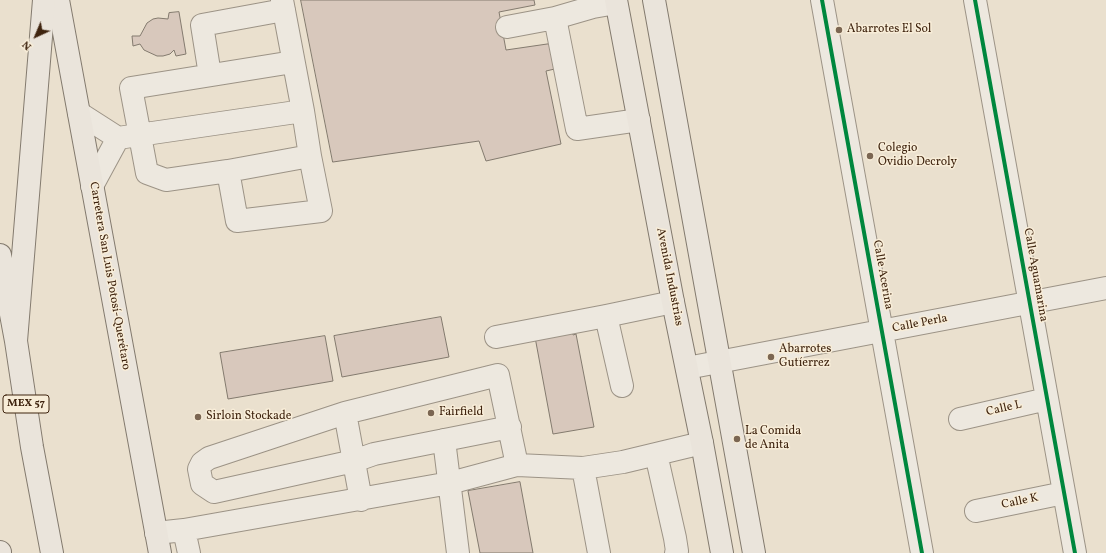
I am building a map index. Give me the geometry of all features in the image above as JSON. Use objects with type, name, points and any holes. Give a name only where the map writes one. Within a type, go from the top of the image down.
[{"type":"main road","points":[[16,341],[44,0]]},
{"type":"main road","name":"Carretera San Luis Potosí-Querétaro","points":[[58,0],[158,543]]},
{"type":"main road","points":[[654,0],[754,553]]},
{"type":"main road","name":"Avenida Industrias","points":[[616,1],[673,302],[702,442],[722,553]]},
{"type":"main road","name":"MEX 57","points":[[0,256],[16,341],[32,447],[52,553]]},
{"type":"street","name":"Calle Acerina","points":[[822,0],[922,553]]},
{"type":"street","name":"Calle Aguamarina","points":[[975,0],[1075,553]]},
{"type":"street","points":[[507,27],[555,18],[616,1]]},
{"type":"street","points":[[210,75],[202,25],[283,5],[321,211],[237,221],[228,171]]},
{"type":"street","points":[[555,18],[577,129],[639,120]]},
{"type":"street","points":[[293,62],[131,88],[147,173],[166,180],[228,171],[310,156]]},
{"type":"street","points":[[79,113],[118,138],[303,111]]},
{"type":"street","points":[[92,186],[118,138]]},
{"type":"street","name":"Calle Perla","points":[[687,368],[1106,288]]},
{"type":"street","points":[[496,337],[673,302]]},
{"type":"street","points":[[606,316],[622,386]]},
{"type":"street","points":[[510,427],[374,454],[354,461],[214,492],[202,484],[199,469],[202,463],[209,458],[345,413],[498,375],[510,427],[517,465]]},
{"type":"street","name":"Calle L","points":[[960,419],[1047,399]]},
{"type":"street","points":[[345,413],[361,500]]},
{"type":"street","points":[[444,440],[458,553]]},
{"type":"street","points":[[158,543],[184,530],[361,500],[450,483],[517,465],[583,468],[623,462],[702,442]]},
{"type":"street","points":[[656,454],[675,538],[676,553]]},
{"type":"street","points":[[583,468],[599,553]]},
{"type":"street","name":"Calle K","points":[[976,511],[1064,492]]},
{"type":"street","points":[[184,530],[189,553]]},
{"type":"building","points":[[301,0],[534,0],[535,5],[499,12],[506,50],[554,43],[559,68],[546,71],[561,144],[486,161],[479,141],[333,162]]},
{"type":"building","points":[[179,12],[186,54],[176,56],[174,50],[170,54],[157,56],[144,50],[140,44],[133,46],[132,36],[140,36],[147,23],[158,18],[168,19],[169,13]]},
{"type":"building","points":[[441,317],[449,357],[342,377],[334,336]]},
{"type":"building","points":[[572,330],[573,335],[576,334],[594,427],[553,434],[535,337]]},
{"type":"building","points":[[325,336],[333,381],[228,399],[220,353]]},
{"type":"building","points":[[520,482],[533,553],[480,553],[468,491]]},
{"type":"cycle path","points":[[822,0],[922,553]]},
{"type":"cycle path","points":[[975,0],[1075,553]]},
{"type":"place","name":"Abarrotes El Sol","points":[[839,30]]},
{"type":"place","name":"Colegio Ovidio Decroly","points":[[870,156]]},
{"type":"place","name":"Abarrotes Gutíerrez","points":[[771,357]]},
{"type":"place","name":"Fairfield","points":[[431,413]]},
{"type":"place","name":"Sirloin Stockade","points":[[198,417]]},
{"type":"place","name":"La Comida de Anita","points":[[737,439]]}]
